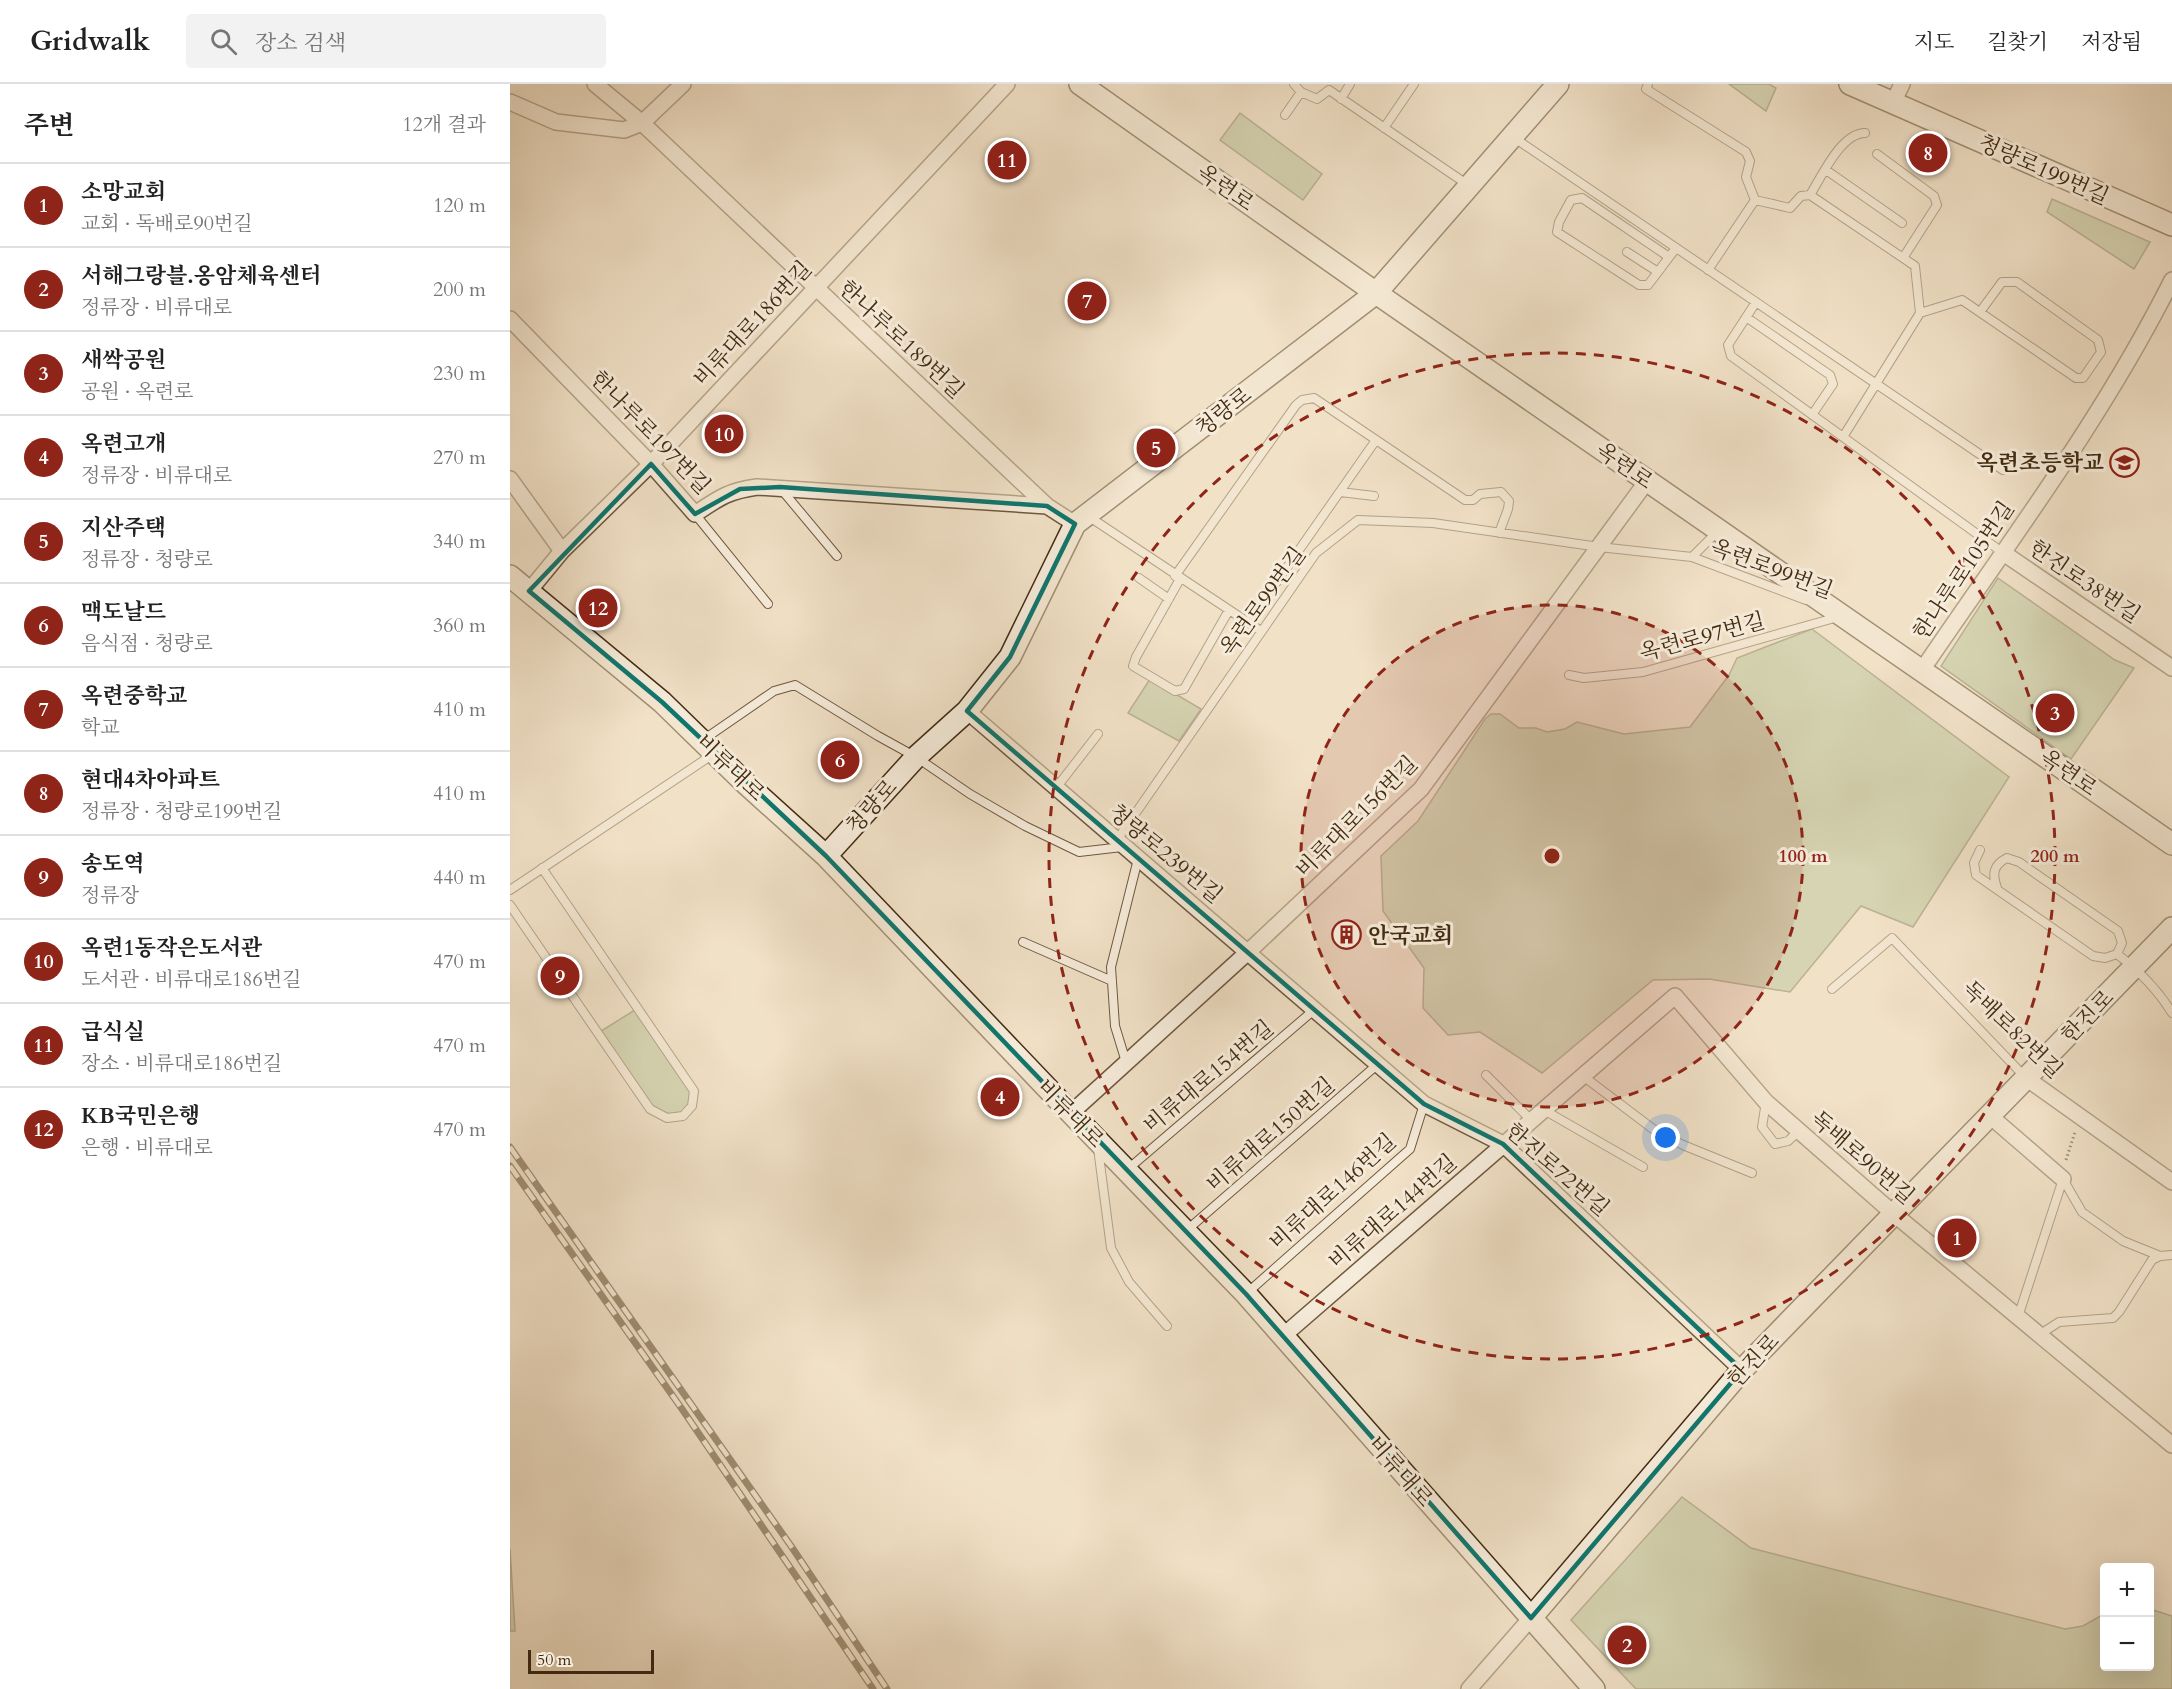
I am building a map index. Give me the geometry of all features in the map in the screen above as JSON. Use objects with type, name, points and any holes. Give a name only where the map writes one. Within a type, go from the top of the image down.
[{"type":"street","name":"한나루로189번길","points":[[595,84],[642,123],[1047,506],[1081,520]]},
{"type":"street","points":[[510,102],[556,122],[624,130],[642,123],[683,84]]},
{"type":"street","name":"비류대로186번길","points":[[529,591],[562,551],[651,464],[1007,84]]},
{"type":"street","name":"옥련로","points":[[1080,84],[1376,293],[2172,844]]},
{"type":"street","name":"청량로","points":[[826,856],[916,757],[967,711],[1010,657],[1081,520],[1376,293],[1558,84]]},
{"type":"street","name":"청량로199번길","points":[[1850,84],[1898,94],[2172,225]]},
{"type":"street","name":"한나루로105번길","points":[[1922,670],[2095,416],[2145,333],[2172,280]]},
{"type":"street","name":"한나루로197번길","points":[[510,319],[651,464],[695,514],[724,494],[740,489],[780,487],[1047,506]]},
{"type":"street","points":[[510,479],[562,551]]},
{"type":"street","name":"비류대로156번길","points":[[1071,1113],[1248,952],[1421,789],[1647,481]]},
{"type":"street","name":"한진로38번길","points":[[2002,552],[2172,668]]},
{"type":"street","name":"비류대로","points":[[510,576],[662,702],[710,746],[743,781],[826,856],[1097,1141],[1246,1293],[1594,1689]]},
{"type":"street","name":"청량로239번길","points":[[967,711],[1137,860],[1248,952]]},
{"type":"street","name":"한진로","points":[[1531,1618],[1742,1370],[2172,928]]},
{"type":"street","name":"한진로72번길","points":[[1248,952],[1424,1104],[1503,1144],[1742,1370]]},
{"type":"street","name":"비류대로144번길","points":[[1283,1336],[1675,996]]},
{"type":"street","name":"독배로90번길","points":[[1675,996],[1766,1102],[1894,1214],[2171,1443]]},
{"type":"street","name":"독배로82번길","points":[[2026,1078],[2172,1182]]},
{"type":"street","points":[[1990,1116],[2063,1179]]},
{"type":"street","points":[[1469,1689],[1531,1618]]},
{"type":"lane","points":[[1294,84],[1301,92],[1317,99],[1329,90],[1469,186]]},
{"type":"lane","points":[[1341,99],[1350,84]]},
{"type":"lane","points":[[1384,128],[1414,84]]},
{"type":"lane","points":[[1648,84],[1646,89],[1746,152],[1750,161],[1746,177],[1755,200]]},
{"type":"lane","points":[[1285,115],[1301,92]]},
{"type":"lane","points":[[1810,195],[1844,141],[1857,133],[1865,134]]},
{"type":"lane","points":[[1512,137],[2003,471]]},
{"type":"lane","points":[[1877,154],[1934,196],[1937,205],[1903,258]]},
{"type":"lane","points":[[1826,170],[1902,224]]},
{"type":"lane","points":[[1755,200],[1790,208],[1801,196],[1810,195],[1915,266],[1920,313],[1843,437]]},
{"type":"lane","points":[[1669,257],[1582,198],[1571,200],[1558,222],[1557,232],[1639,285],[1648,285],[1676,248]]},
{"type":"lane","points":[[1708,270],[1755,200]]},
{"type":"lane","points":[[1627,252],[1658,272]]},
{"type":"lane","points":[[1920,313],[1962,300],[2076,378],[2083,378],[2101,352],[2098,340],[2017,282],[2002,282],[1980,312]]},
{"type":"lane","points":[[1756,302],[1728,345],[1731,356],[2002,552]]},
{"type":"lane","points":[[1746,317],[1830,375],[1833,384],[1812,415]]},
{"type":"lane","points":[[1229,610],[1184,689],[1174,691],[1133,666],[1169,599],[1177,577],[1302,400],[1314,398],[1465,500],[1473,500],[1480,494],[1501,492],[1509,501],[1499,533]]},
{"type":"lane","points":[[1248,622],[1376,440]]},
{"type":"lane","points":[[780,487],[837,556]]},
{"type":"lane","points":[[1340,492],[1374,496]]},
{"type":"lane","points":[[695,514],[768,604]]},
{"type":"lane","points":[[1081,520],[1177,577],[1261,631]]},
{"type":"lane","name":"옥련로99번길","points":[[1120,844],[1261,631],[1316,553],[1358,520],[1433,523],[1599,547],[1692,556],[1840,614]]},
{"type":"lane","name":"옥련로99번길","points":[[1692,556],[1719,530]]},
{"type":"lane","points":[[1139,578],[1169,599]]},
{"type":"lane","name":"옥련로97번길","points":[[1569,675],[1584,678],[1643,672],[1840,614]]},
{"type":"lane","points":[[510,890],[710,746],[774,691],[795,685],[916,757],[970,794],[1025,826],[1079,852],[1120,844]]},
{"type":"lane","points":[[1056,788],[1098,734]]},
{"type":"lane","points":[[1980,850],[1974,863],[1976,875],[2093,956],[2105,958],[2117,954],[2122,943],[2118,931],[2019,862],[2007,858],[1999,862],[1994,870],[1997,888]]},
{"type":"lane","name":"청량로239번길","points":[[1126,1062],[1115,1026],[1111,967],[1137,860]]},
{"type":"lane","points":[[510,905],[650,1109],[667,1118],[682,1116],[692,1106],[694,1091],[542,868]]},
{"type":"lane","name":"독배로82번길","points":[[1832,989],[1892,938],[2026,1078]]},
{"type":"lane","points":[[1023,942],[1112,981]]},
{"type":"lane","points":[[2117,954],[2134,967],[2172,1013]]},
{"type":"lane","name":"비류대로154번길","points":[[1126,1170],[1314,1010]]},
{"type":"lane","name":"비류대로150번길","points":[[1186,1231],[1378,1064]]},
{"type":"lane","points":[[1486,1075],[1532,1121]]},
{"type":"lane","points":[[1583,1076],[1657,1132],[1752,1173]]},
{"type":"lane","points":[[1766,1102],[1762,1127],[1775,1144],[1788,1141],[1799,1131]]},
{"type":"lane","name":"비류대로146번길","points":[[1246,1293],[1410,1149],[1424,1104]]},
{"type":"lane","points":[[1544,1110],[1643,1167]]},
{"type":"lane","points":[[1097,1141],[1111,1248],[1129,1282],[1167,1326]]},
{"type":"lane","points":[[2063,1179],[2082,1212],[2123,1241],[2160,1256]]},
{"type":"lane","points":[[2018,1317],[2063,1179]]},
{"type":"lane","points":[[2039,1335],[2059,1322],[2113,1318],[2152,1260],[2160,1256],[2172,1255]]},
{"type":"path","points":[[2063,1179],[2066,1158],[2080,1117]]},
{"type":"highlighted area","points":[[651,464],[695,514],[740,489],[780,487],[1047,506],[1075,524],[1010,657],[967,711],[1424,1104],[1503,1144],[1742,1370],[1531,1618],[1246,1294],[826,856],[662,702],[529,591]]},
{"type":"green space","points":[[1729,84],[1769,84],[1776,88],[1766,111]]},
{"type":"green space","points":[[1240,113],[1322,174],[1303,200],[1220,140]]},
{"type":"green space","points":[[2052,199],[2150,242],[2134,269],[2047,212]]},
{"type":"green space","points":[[1998,578],[2115,660],[2134,668],[2071,759],[1941,666]]},
{"type":"green space","points":[[1812,629],[2009,777],[1913,927],[1861,906],[1790,992],[1709,979],[1653,980],[1542,1073],[1480,1032],[1448,1035],[1423,1008],[1424,968],[1383,911],[1381,856],[1418,821],[1485,719],[1491,714],[1500,714],[1519,728],[1536,728],[1547,732],[1565,729],[1577,722],[1624,734],[1690,727],[1729,675],[1737,658]]},
{"type":"green space","points":[[1150,679],[1201,709],[1179,741],[1128,713]]},
{"type":"green space","points":[[638,1008],[694,1091],[692,1106],[683,1116],[667,1118],[650,1109],[598,1033]]},
{"type":"green space","points":[[1682,1497],[1751,1548],[2065,1629],[2083,1626],[2100,1616],[2100,1671],[2154,1671],[2154,1610],[2172,1616],[2172,1689],[1636,1689],[1571,1620]]},
{"type":"green space","points":[[510,1549],[515,1631],[510,1631]]},
{"type":"railway","points":[[510,1147],[791,1546],[887,1689]]},
{"type":"railway","points":[[510,1166],[682,1409],[873,1689]]},
{"type":"place","name":"현대4차아파트","points":[[1928,153]]},
{"type":"place","name":"급식실","points":[[1007,160]]},
{"type":"place","name":"옥련중학교","points":[[1087,301]]},
{"type":"place","name":"옥련1동작은도서관","points":[[724,434]]},
{"type":"place","name":"지산주택","points":[[1156,448]]},
{"type":"place","name":"옥련초등학교","points":[[2125,462]]},
{"type":"place","name":"KB국민은행","points":[[598,608]]},
{"type":"place","name":"새싹공원","points":[[2055,713]]},
{"type":"place","name":"맥도날드","points":[[840,760]]},
{"type":"place","name":"안국교회","points":[[1347,935]]},
{"type":"place","name":"송도역","points":[[560,976]]},
{"type":"place","name":"옥련고개","points":[[1000,1097]]},
{"type":"place","name":"소망교회","points":[[1957,1238]]},
{"type":"place","name":"서해그랑블.옹암체육센터","points":[[1627,1645]]}]
